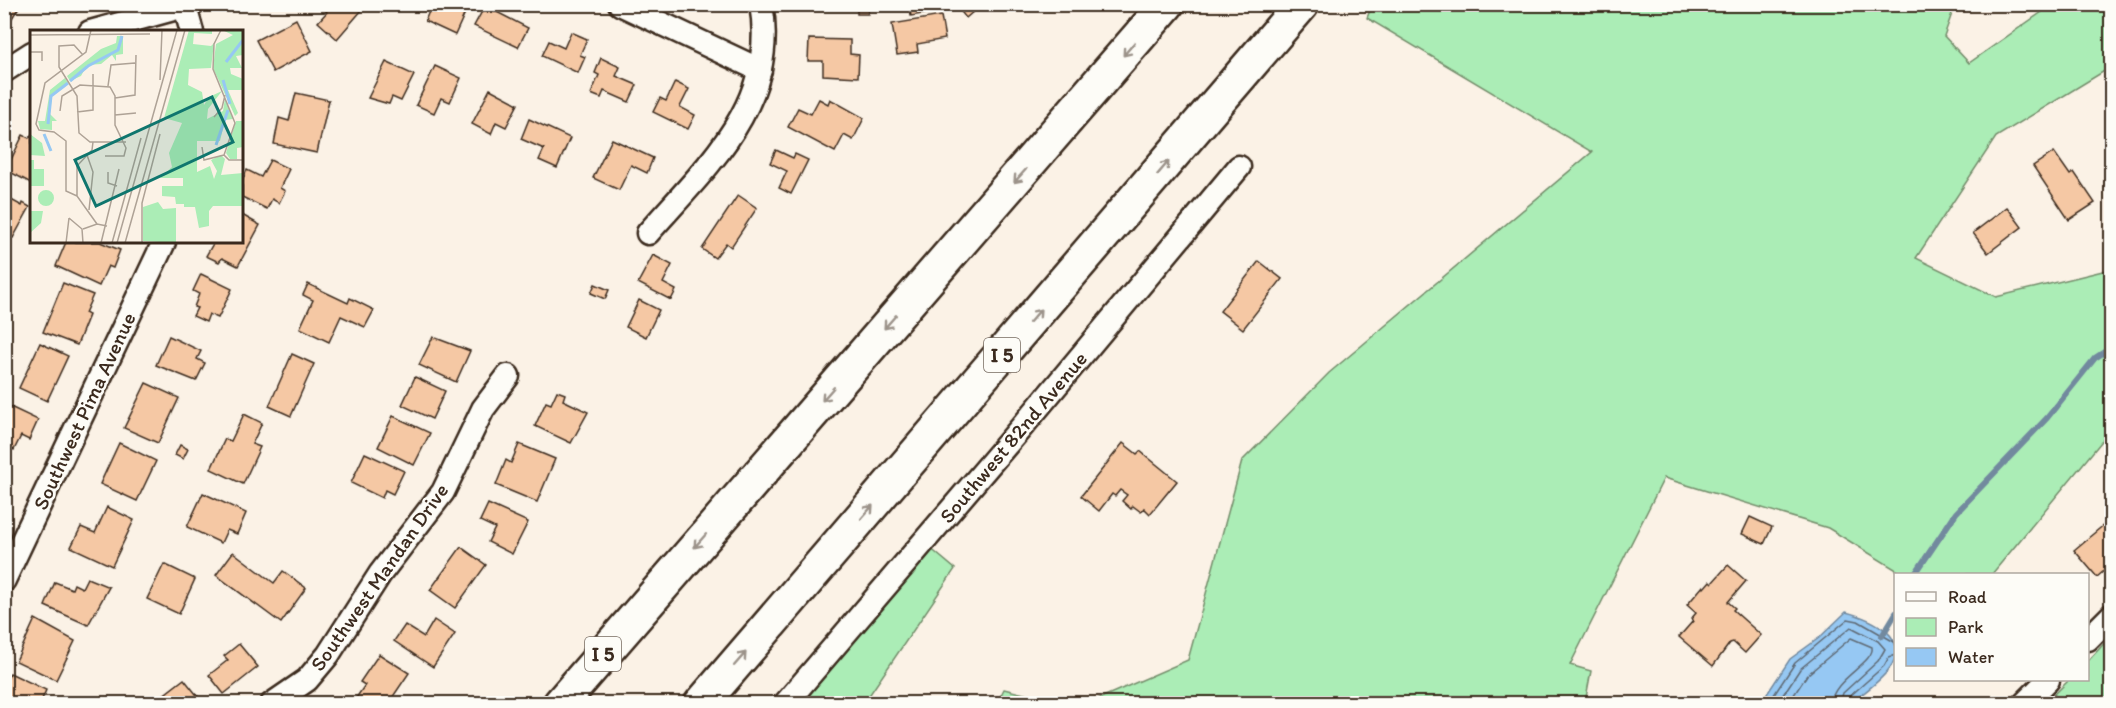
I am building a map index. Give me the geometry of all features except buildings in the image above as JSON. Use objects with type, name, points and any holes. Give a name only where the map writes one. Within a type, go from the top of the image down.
[{"type":"highway","name":"I 5","points":[[560,704],[1059,132],[1167,4]]},
{"type":"highway","name":"I 5","points":[[701,704],[1302,4]]},
{"type":"street","points":[[620,4],[760,70]]},
{"type":"street","points":[[648,233],[729,141],[753,96],[760,70],[764,24],[761,4]]},
{"type":"street","points":[[98,30],[189,6],[192,30]]},
{"type":"street","points":[[4,71],[30,54]]},
{"type":"street","name":"Southwest 82nd Avenue","points":[[785,704],[1026,422],[1239,167]]},
{"type":"street","name":"Southwest Pima Avenue","points":[[4,580],[164,243]]},
{"type":"street","name":"Southwest Mandan Drive","points":[[272,704],[307,680],[328,655],[380,574],[443,492],[483,409],[508,376]]},
{"type":"street","points":[[2089,638],[2112,615]]},
{"type":"street","points":[[2024,704],[2047,681]]},
{"type":"green space","points":[[1372,5],[1955,5],[1944,36],[1969,63],[2052,5],[2111,5],[2111,67],[1996,137],[1916,258],[1996,297],[2111,269],[2111,430],[1993,573],[1901,573],[1828,528],[1664,478],[1570,665],[1591,671],[1585,703],[1089,703],[1188,660],[1242,461],[1329,373],[1592,152],[1367,18]]},
{"type":"green space","points":[[929,547],[955,569],[864,703],[799,704]]},
{"type":"green space","points":[[2111,636],[2111,703],[2046,703],[2068,681],[2089,681],[2089,660]]},
{"type":"green space","points":[[1004,689],[1061,703],[997,703]]},
{"type":"water","points":[[1846,612],[1867,619],[1886,631],[1894,642],[1894,660],[1885,674],[1851,703],[1761,703],[1790,659],[1819,638]]},
{"type":"waterway","points":[[1916,573],[1956,513],[2047,418],[2095,358],[2112,347]]},
{"type":"waterway","points":[[1882,636],[1894,616]]}]
